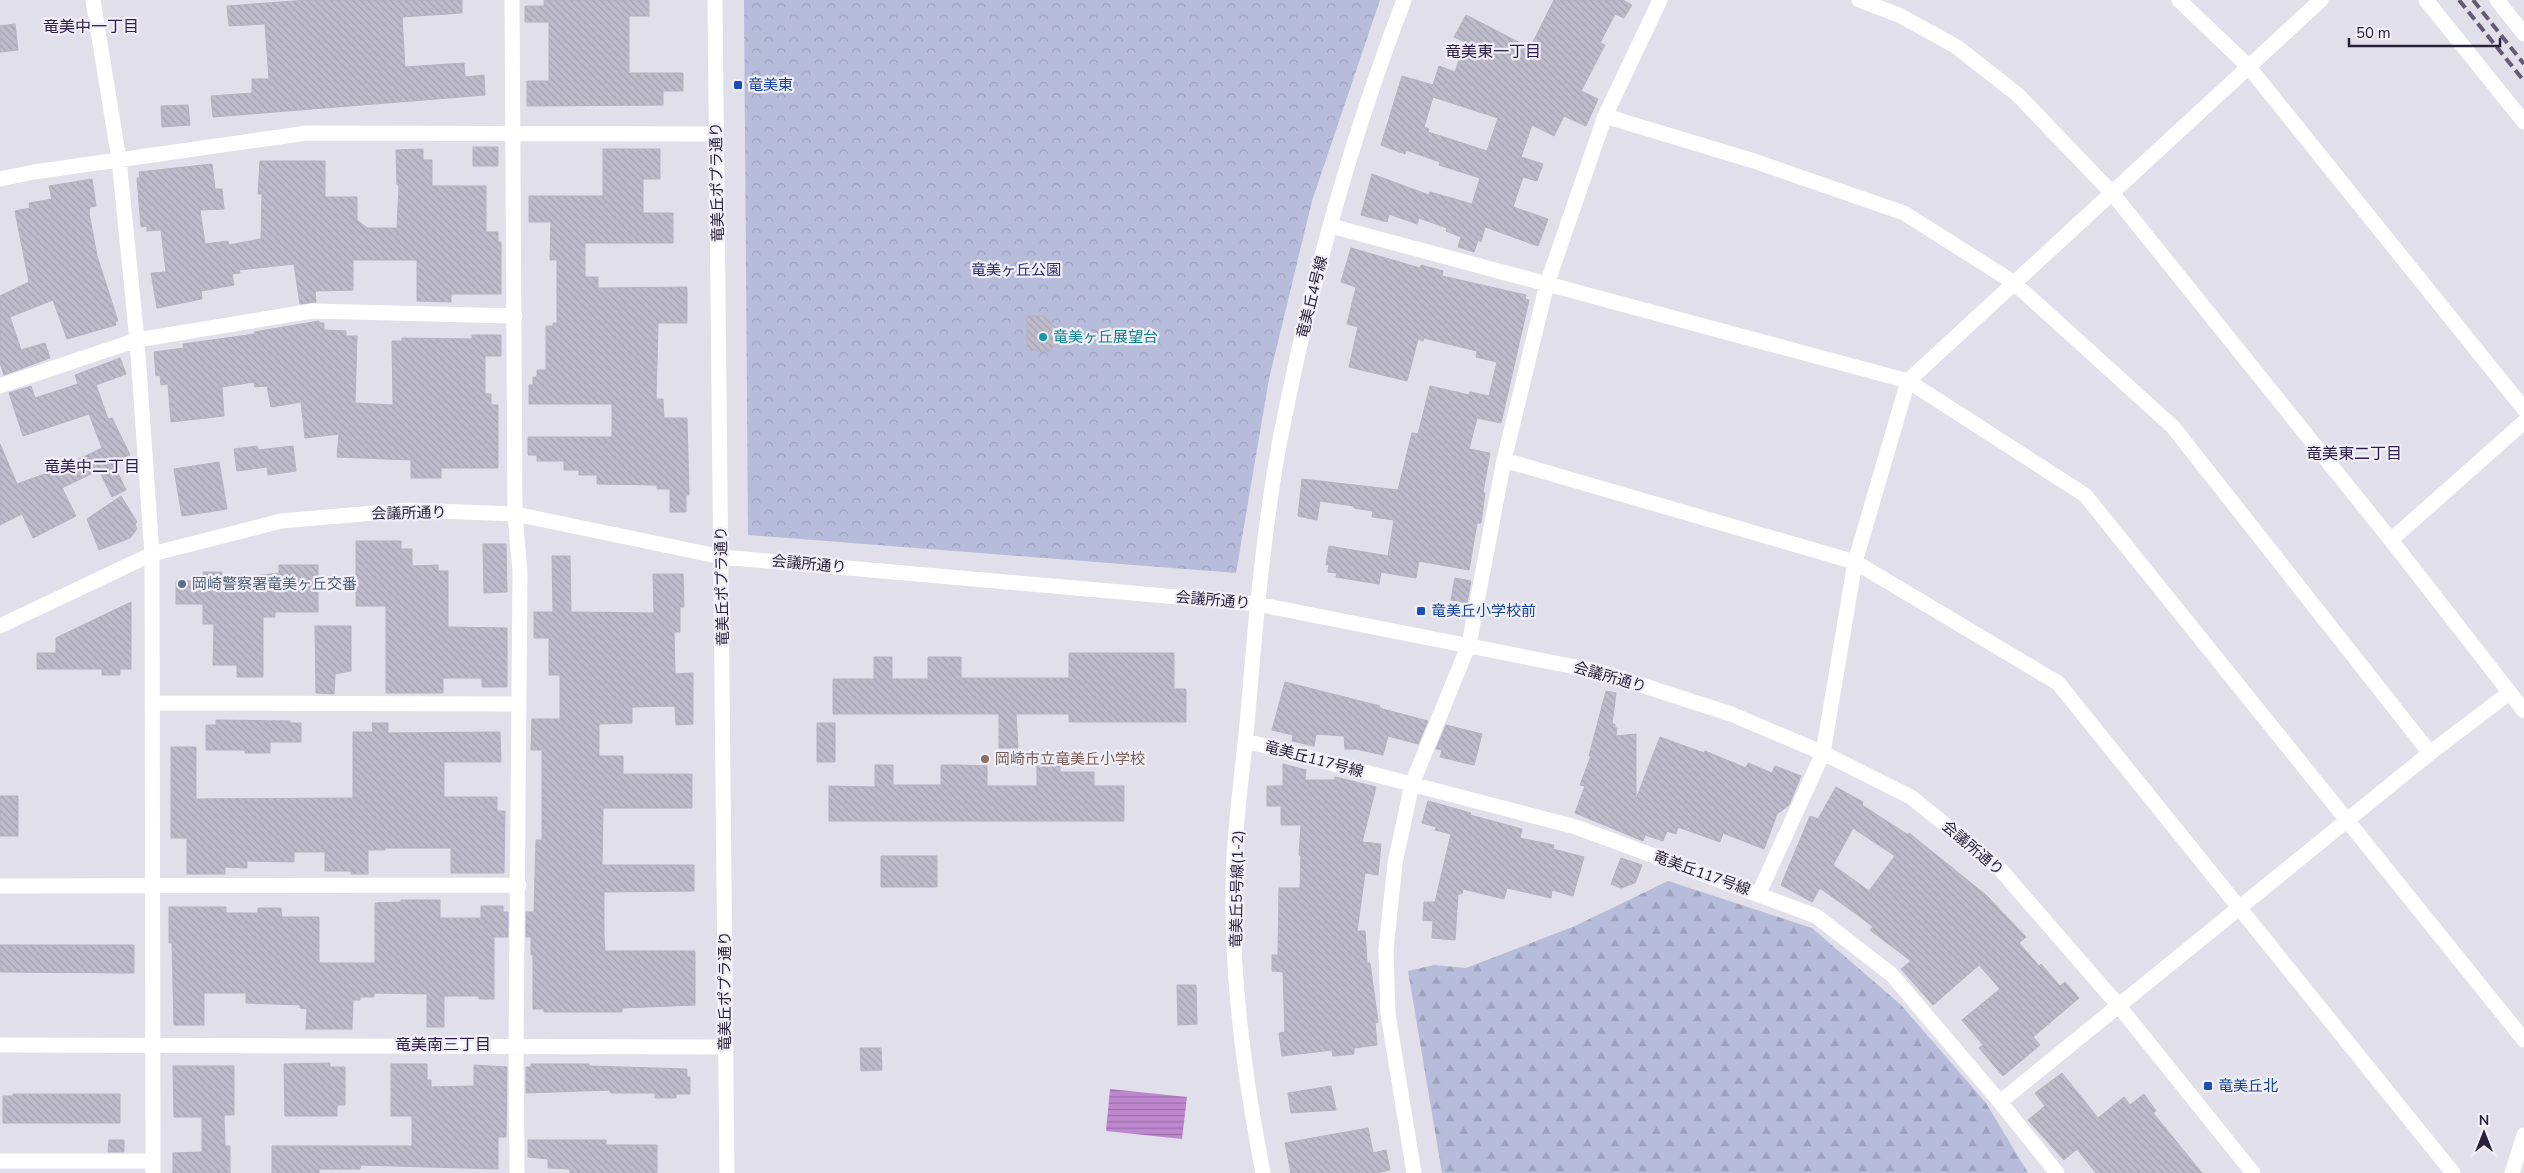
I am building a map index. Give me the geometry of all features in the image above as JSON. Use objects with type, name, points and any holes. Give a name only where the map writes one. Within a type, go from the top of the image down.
[{"type":"street","points":[[0,1162],[153,1167],[152,554],[137,340],[119,160],[92,0]]},
{"type":"street","points":[[512,0],[515,514],[520,573],[518,704],[519,885],[516,1046],[517,1173]]},
{"type":"street","name":"竜美丘ポプラ通り","points":[[715,0],[727,1173]]},
{"type":"street","name":"竜美丘4号線","points":[[1257,604],[1279,446],[1312,292],[1373,82],[1404,0]]},
{"type":"street","points":[[1414,1173],[1388,1014],[1386,950],[1395,862],[1412,784],[1469,644],[1504,460],[1548,284],[1605,116],[1660,0]]},
{"type":"street","points":[[1859,0],[1900,15],[1957,47],[2018,95],[2112,193],[2391,540],[2524,711]]},
{"type":"street","points":[[2179,0],[2248,66],[2524,409]]},
{"type":"street","points":[[1759,894],[1823,753],[1855,562],[1908,381],[2321,0]]},
{"type":"street","points":[[2426,0],[2524,122]]},
{"type":"street","points":[[2497,0],[2518,19],[2524,34]]},
{"type":"street","points":[[1605,116],[1754,161],[1904,213],[2014,282],[2173,427],[2430,753]]},
{"type":"street","points":[[0,179],[307,133],[512,132],[716,134]]},
{"type":"street","points":[[1331,226],[1908,381],[2085,495],[2524,1040]]},
{"type":"street","points":[[0,386],[137,340],[312,311],[515,316]]},
{"type":"street","points":[[2391,540],[2524,422]]},
{"type":"street","points":[[1504,460],[1855,562],[2058,683],[2454,1173]]},
{"type":"street","name":"会議所通り","points":[[0,626],[152,554],[282,522],[409,510],[515,514],[722,557],[1257,604],[1469,644],[1602,672],[1731,714],[1823,753],[1910,797],[2000,869],[2118,1005],[2253,1173]]},
{"type":"street","name":"竜美丘5号線(1-2)","points":[[1257,604],[1234,856],[1234,915],[1239,1027],[1247,1087],[1263,1173]]},
{"type":"street","points":[[2000,1102],[2118,1005],[2348,822],[2430,753],[2509,692]]},
{"type":"street","points":[[153,703],[518,704]]},
{"type":"street","name":"竜美丘117号線","points":[[1246,741],[1576,827],[1816,916],[1892,975],[2058,1173]]},
{"type":"street","points":[[0,886],[519,885]]},
{"type":"street","points":[[0,1045],[725,1047]]},
{"type":"street","points":[[2512,1173],[2524,1135]]},
{"type":"green space","name":"竜美ヶ丘公園","points":[[744,0],[1380,0],[1312,201],[1269,379],[1236,573],[748,535]]},
{"type":"green space","points":[[1668,881],[1812,928],[1901,1005],[1986,1103],[2028,1173],[1442,1173],[1408,971],[1434,965],[1466,968],[1575,926]]},
{"type":"shaded area","points":[[1110,1089],[1187,1097],[1182,1139],[1106,1131]]},
{"type":"building","points":[[307,0],[462,0],[462,13],[402,17],[405,67],[464,63],[465,77],[484,75],[485,95],[213,117],[211,96],[252,93],[252,79],[269,79],[265,24],[229,26],[227,6]]},
{"type":"building","points":[[544,0],[649,0],[649,16],[629,16],[629,73],[683,73],[683,91],[663,91],[663,105],[527,106],[527,81],[549,81],[549,22],[525,22],[525,6],[544,6]]},
{"type":"building","points":[[1554,0],[1623,0],[1632,5],[1624,18],[1615,14],[1600,43],[1605,45],[1581,91],[1598,99],[1586,126],[1564,116],[1554,136],[1532,125],[1521,157],[1543,164],[1537,181],[1523,177],[1513,207],[1548,219],[1538,246],[1485,227],[1481,242],[1478,240],[1474,252],[1458,247],[1461,237],[1446,231],[1447,228],[1419,218],[1417,224],[1389,214],[1387,222],[1361,215],[1372,174],[1429,195],[1430,192],[1472,204],[1480,178],[1439,165],[1440,162],[1406,150],[1405,154],[1381,145],[1402,76],[1433,85],[1439,66],[1455,72],[1465,42],[1454,37],[1466,15],[1530,48]],"holes":[[[1433,97],[1498,118],[1487,151],[1428,132],[1429,129],[1424,127]]]},
{"type":"building","points":[[15,24],[18,50],[0,52],[0,26]]},
{"type":"building","points":[[188,105],[190,125],[162,127],[161,106]]},
{"type":"building","points":[[473,147],[498,147],[498,166],[473,166]]},
{"type":"building","points":[[423,149],[423,160],[432,160],[432,186],[486,186],[486,232],[498,232],[498,242],[501,242],[501,294],[451,294],[451,302],[417,301],[417,260],[353,260],[353,290],[315,291],[316,302],[300,304],[294,264],[239,270],[240,273],[232,274],[234,285],[201,291],[202,299],[157,308],[151,273],[166,272],[161,230],[147,231],[147,226],[141,227],[137,178],[140,178],[139,172],[212,164],[215,189],[222,189],[224,209],[200,210],[205,244],[228,241],[229,245],[261,239],[262,194],[258,194],[260,161],[325,161],[325,197],[357,197],[357,220],[367,228],[397,228],[399,185],[397,185],[396,150]]},
{"type":"building","points":[[603,149],[660,149],[660,179],[643,179],[643,213],[673,213],[673,243],[585,243],[585,277],[598,277],[598,288],[687,287],[687,323],[658,323],[656,399],[663,399],[664,418],[687,418],[689,495],[686,495],[686,512],[670,512],[670,489],[657,489],[657,485],[597,484],[597,475],[579,475],[579,470],[564,470],[564,461],[537,461],[537,455],[528,455],[528,437],[612,437],[612,404],[529,404],[529,385],[533,385],[533,377],[537,377],[537,370],[546,370],[546,326],[553,326],[553,323],[557,323],[557,260],[550,260],[551,222],[529,222],[529,196],[603,196]]},
{"type":"building","points":[[92,179],[96,206],[90,207],[89,213],[97,256],[118,321],[115,322],[116,325],[67,339],[53,300],[10,317],[21,350],[45,343],[50,358],[4,375],[0,363],[0,296],[29,282],[15,211],[30,208],[29,203],[52,199],[49,186]]},
{"type":"building","points":[[1351,248],[1420,268],[1421,265],[1443,271],[1442,276],[1526,295],[1525,299],[1529,300],[1501,423],[1477,418],[1469,449],[1490,453],[1483,492],[1485,493],[1481,523],[1477,523],[1469,570],[1419,561],[1416,578],[1381,572],[1379,584],[1336,577],[1337,573],[1328,572],[1329,564],[1326,565],[1329,546],[1388,556],[1394,520],[1372,517],[1373,511],[1354,508],[1354,506],[1320,501],[1317,520],[1298,516],[1302,479],[1398,490],[1412,433],[1418,434],[1430,386],[1469,395],[1470,392],[1489,396],[1497,362],[1476,357],[1477,351],[1424,338],[1423,341],[1418,339],[1407,381],[1349,367],[1358,327],[1347,324],[1356,287],[1341,282]]},
{"type":"building","name":"竜美ヶ丘展望台","points":[[1027,316],[1044,316],[1059,331],[1059,342],[1048,352],[1027,350]]},
{"type":"building","points":[[319,321],[319,323],[324,323],[324,330],[346,331],[346,336],[357,336],[355,403],[393,405],[392,341],[402,341],[402,338],[472,339],[472,335],[501,335],[501,356],[485,356],[485,394],[491,394],[491,405],[498,405],[498,468],[441,468],[441,478],[411,478],[411,460],[337,457],[339,434],[305,438],[301,402],[271,407],[267,386],[255,387],[254,382],[222,387],[224,416],[171,422],[168,384],[161,385],[160,375],[156,376],[154,352],[184,348],[183,344],[255,334],[254,332]]},
{"type":"building","points":[[120,358],[126,374],[96,385],[108,419],[112,418],[130,455],[113,463],[126,490],[112,497],[99,470],[62,488],[76,516],[33,538],[22,514],[0,525],[0,444],[17,484],[58,469],[102,448],[89,414],[23,436],[9,393],[31,386],[35,398],[78,384],[75,375]]},
{"type":"building","points":[[257,446],[258,450],[293,446],[296,471],[268,475],[267,467],[237,471],[234,449]]},
{"type":"building","points":[[219,462],[227,509],[182,516],[174,469]]},
{"type":"building","points":[[121,496],[137,522],[135,524],[137,529],[130,538],[99,550],[87,519]]},
{"type":"building","points":[[356,541],[401,541],[401,549],[412,549],[412,566],[438,565],[438,571],[448,571],[448,627],[507,628],[507,687],[482,687],[482,678],[443,678],[443,693],[386,693],[386,606],[356,606]]},
{"type":"building","points":[[483,544],[506,544],[507,592],[484,593]]},
{"type":"building","points":[[552,556],[570,556],[571,612],[654,613],[653,574],[683,574],[684,607],[680,607],[680,632],[674,632],[675,674],[693,673],[693,724],[676,725],[675,706],[632,707],[632,723],[599,724],[599,756],[623,756],[623,774],[692,774],[692,808],[603,808],[602,865],[694,865],[694,891],[604,892],[604,937],[605,951],[695,951],[695,1005],[622,1008],[622,1012],[544,1012],[544,1009],[533,1009],[533,955],[531,955],[531,937],[526,937],[526,912],[534,912],[536,840],[542,840],[542,750],[531,750],[532,719],[560,719],[560,675],[549,675],[549,638],[534,638],[534,612],[553,612]]},
{"type":"building","points":[[279,565],[318,565],[318,612],[275,612],[275,617],[263,617],[263,677],[237,677],[237,665],[213,665],[214,624],[203,624],[203,604],[176,604],[176,581],[203,581],[203,572],[222,572],[222,580],[252,580],[252,576],[279,573]]},
{"type":"building","points":[[1455,578],[1471,581],[1467,603],[1451,600]]},
{"type":"building","points":[[131,602],[131,669],[120,669],[120,675],[102,675],[102,669],[37,669],[37,653],[56,653],[56,638]]},
{"type":"building","points":[[315,626],[351,626],[351,671],[335,674],[334,694],[316,693]]},
{"type":"building","points":[[1069,653],[1174,653],[1174,689],[1186,689],[1186,722],[1069,722],[1069,714],[1016,714],[1018,748],[999,748],[999,714],[833,714],[833,679],[874,679],[874,657],[892,657],[892,679],[928,679],[928,657],[961,657],[961,678],[1069,678]]},
{"type":"building","points":[[1285,682],[1380,706],[1379,708],[1428,721],[1418,744],[1388,736],[1383,755],[1356,749],[1345,749],[1344,736],[1316,734],[1314,746],[1292,741],[1293,735],[1272,730]]},
{"type":"building","points":[[1606,691],[1616,693],[1612,724],[1615,724],[1615,728],[1617,728],[1616,736],[1636,734],[1636,799],[1660,737],[1704,753],[1705,751],[1746,768],[1748,763],[1772,773],[1775,766],[1801,776],[1789,805],[1777,814],[1764,849],[1723,833],[1720,842],[1678,827],[1676,834],[1667,831],[1663,841],[1645,835],[1643,841],[1575,813],[1585,786],[1580,785],[1591,756],[1589,756]]},
{"type":"building","points":[[216,720],[290,721],[290,723],[301,723],[301,742],[270,742],[270,753],[245,753],[245,750],[206,750],[206,725],[216,725]]},
{"type":"building","points":[[372,723],[388,723],[388,733],[500,732],[501,762],[444,762],[444,797],[497,797],[497,811],[505,811],[504,873],[451,873],[451,848],[385,848],[385,850],[368,850],[368,874],[351,874],[351,871],[325,871],[325,852],[294,852],[294,862],[247,861],[247,868],[225,867],[225,874],[187,874],[187,838],[171,838],[171,747],[196,747],[196,799],[353,798],[353,732],[373,732]]},
{"type":"building","points":[[817,723],[835,723],[835,762],[817,762]]},
{"type":"building","points":[[1446,725],[1482,734],[1474,765],[1440,757],[1442,750],[1436,749]]},
{"type":"building","points":[[1037,762],[1060,762],[1060,772],[1094,772],[1094,786],[1124,786],[1124,821],[829,821],[829,786],[875,787],[875,765],[893,765],[893,785],[941,785],[941,765],[957,765],[987,766],[987,786],[1037,786]]},
{"type":"building","points":[[1283,764],[1306,770],[1305,780],[1334,780],[1335,777],[1376,787],[1362,842],[1381,844],[1378,875],[1365,873],[1357,931],[1365,931],[1367,963],[1370,963],[1378,1022],[1375,1023],[1377,1045],[1354,1048],[1354,1054],[1333,1056],[1332,1050],[1282,1056],[1279,1033],[1285,1032],[1283,972],[1272,971],[1272,955],[1278,955],[1279,888],[1300,888],[1301,856],[1299,855],[1301,825],[1281,825],[1281,806],[1267,806],[1267,786],[1283,786]]},
{"type":"building","points":[[1836,787],[1863,802],[1862,805],[1908,835],[1909,833],[1986,895],[2026,937],[2019,943],[2039,966],[2041,964],[2060,986],[2065,982],[2079,998],[2033,1037],[2040,1045],[2003,1076],[1979,1048],[1983,1045],[1962,1020],[2000,989],[1979,965],[1933,1005],[1901,969],[1911,961],[1870,930],[1873,927],[1820,888],[1812,902],[1781,885],[1810,816],[1818,819]],"holes":[[[1853,828],[1895,856],[1869,891],[1833,865]]]},
{"type":"building","points":[[0,796],[18,796],[18,836],[0,836]]},
{"type":"building","points":[[1428,801],[1522,829],[1520,838],[1554,845],[1553,849],[1584,857],[1573,896],[1552,890],[1551,898],[1507,888],[1504,899],[1463,889],[1462,894],[1458,894],[1455,940],[1432,938],[1433,921],[1423,920],[1424,902],[1435,902],[1451,834],[1435,830],[1436,827],[1422,823]]},
{"type":"building","points":[[881,856],[937,856],[937,887],[881,887]]},
{"type":"building","points":[[1621,858],[1642,865],[1635,883],[1621,888],[1611,884]]},
{"type":"building","points":[[401,900],[440,900],[440,918],[481,918],[481,906],[503,906],[503,912],[508,912],[508,937],[494,937],[494,999],[479,999],[479,996],[444,996],[444,1027],[427,1027],[427,994],[374,993],[374,997],[360,997],[360,1000],[353,1000],[352,1029],[306,1029],[307,1009],[300,1008],[300,1005],[246,1003],[246,993],[204,993],[204,1025],[174,1025],[172,943],[169,943],[169,907],[226,907],[226,913],[258,913],[258,908],[281,908],[282,917],[319,917],[319,963],[375,963],[375,903],[401,902]]},
{"type":"building","points":[[0,945],[134,945],[134,973],[0,972]]},
{"type":"building","points":[[1177,985],[1196,985],[1197,1024],[1178,1025]]},
{"type":"building","points":[[860,1048],[881,1048],[882,1070],[861,1071]]},
{"type":"building","points":[[330,1063],[330,1067],[345,1067],[345,1105],[337,1105],[337,1116],[285,1116],[284,1064]]},
{"type":"building","points":[[391,1064],[427,1064],[427,1080],[431,1080],[431,1087],[474,1086],[474,1065],[507,1067],[506,1137],[498,1137],[498,1169],[361,1165],[360,1169],[319,1169],[319,1173],[272,1173],[272,1146],[412,1146],[412,1116],[391,1116]]},
{"type":"building","points":[[531,1064],[589,1064],[589,1066],[687,1069],[687,1077],[690,1077],[690,1094],[676,1094],[676,1098],[655,1098],[655,1093],[611,1093],[609,1090],[526,1093],[526,1067],[531,1067]]},
{"type":"building","points":[[173,1066],[234,1066],[234,1115],[224,1115],[225,1146],[230,1146],[230,1173],[173,1173],[173,1153],[202,1152],[202,1117],[174,1117]]},
{"type":"building","points":[[2062,1073],[2098,1118],[2124,1097],[2130,1105],[2144,1094],[2156,1111],[2153,1113],[2202,1173],[2096,1173],[2077,1149],[2064,1160],[2028,1120],[2045,1106],[2035,1093]]},
{"type":"building","points":[[1331,1086],[1336,1110],[1291,1113],[1288,1093]]},
{"type":"building","points":[[13,1094],[120,1094],[120,1123],[3,1123],[3,1096],[13,1096]]},
{"type":"building","points":[[1368,1128],[1373,1153],[1386,1150],[1390,1170],[1375,1173],[1291,1173],[1285,1143]]},
{"type":"building","points":[[109,1140],[124,1140],[124,1152],[108,1152]]},
{"type":"building","points":[[528,1140],[606,1140],[606,1145],[657,1145],[657,1173],[570,1173],[570,1169],[548,1168],[548,1159],[528,1157]]},
{"type":"railway","points":[[2459,0],[2524,81]]},
{"type":"railway","points":[[2473,0],[2524,64]]},
{"type":"place","name":"竜美東","points":[[738,85]]},
{"type":"place","name":"竜美ヶ丘展望台","points":[[1043,337]]},
{"type":"place","name":"岡崎警察署竜美ヶ丘交番","points":[[182,584]]},
{"type":"place","name":"竜美丘小学校前","points":[[1421,611]]},
{"type":"place","name":"岡崎市立竜美丘小学校","points":[[985,759]]},
{"type":"place","name":"竜美丘北","points":[[2208,1086]]},
{"type":"district","name":"竜美中一丁目","points":[[91,27]]},
{"type":"district","name":"竜美東一丁目","points":[[1493,52]]},
{"type":"district","name":"竜美東二丁目","points":[[2354,454]]},
{"type":"district","name":"竜美中二丁目","points":[[92,467]]},
{"type":"district","name":"竜美南三丁目","points":[[443,1045]]}]
